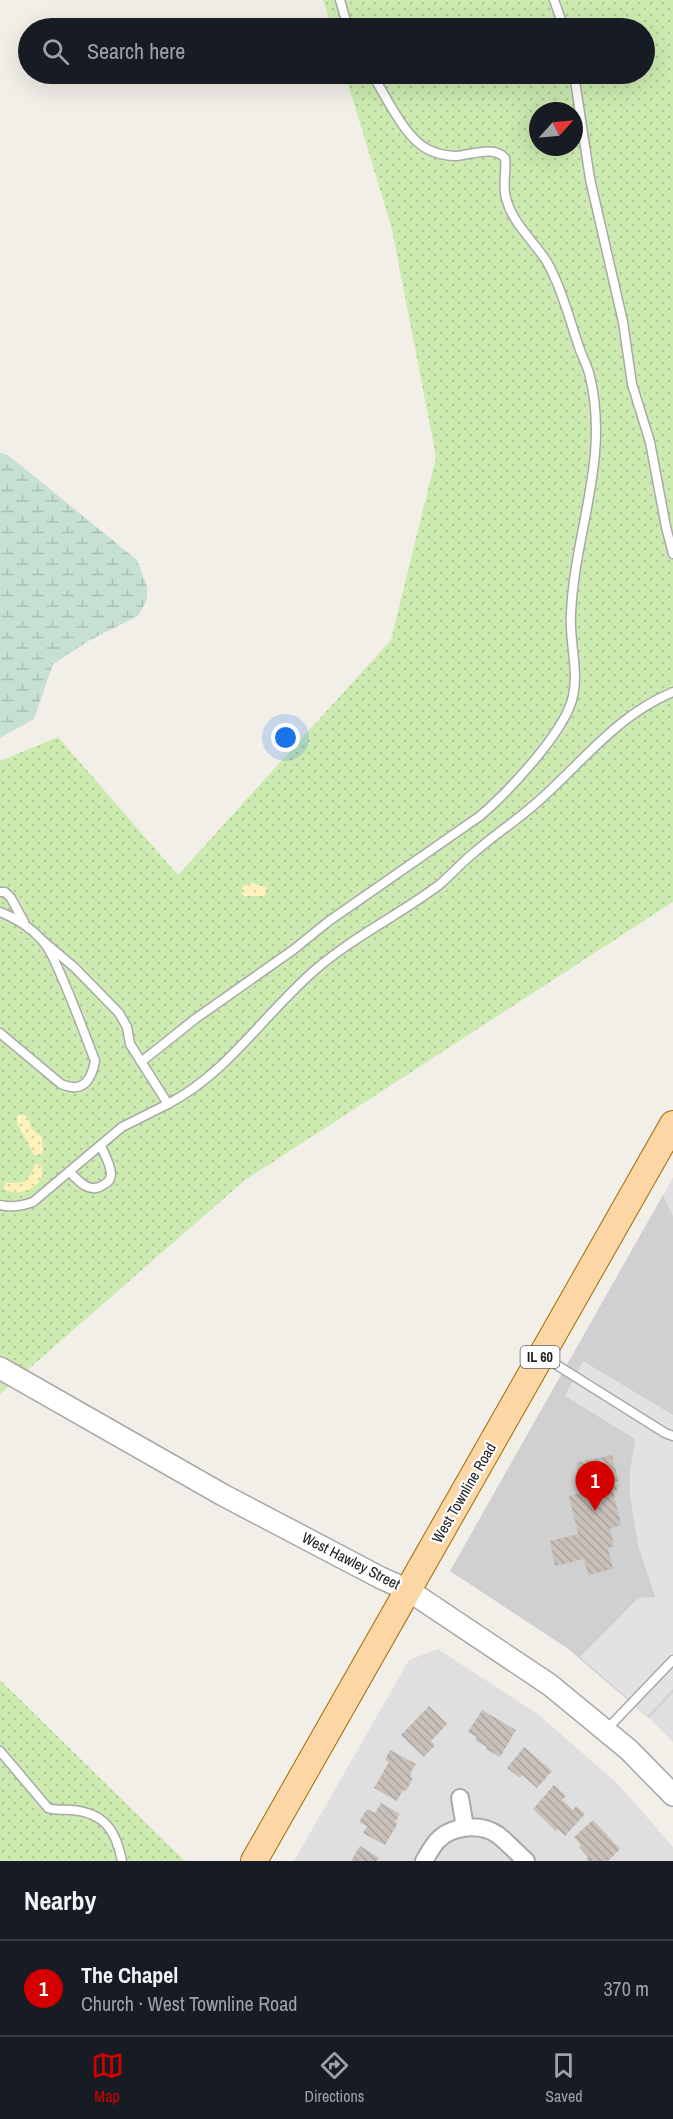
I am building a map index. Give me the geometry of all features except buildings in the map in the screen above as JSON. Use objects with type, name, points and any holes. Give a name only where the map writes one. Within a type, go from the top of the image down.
[{"type":"main road","name":"West Townline Road","points":[[254,1861],[673,1124]]},
{"type":"street","name":"West Hawley Street","points":[[0,1368],[223,1495],[408,1590],[550,1685],[629,1750],[673,1795]]},
{"type":"street","points":[[460,1798],[465,1827]]},
{"type":"street","points":[[424,1861],[438,1840],[446,1834],[465,1827],[486,1829],[498,1835],[526,1861]]},
{"type":"lane","points":[[340,0],[345,18]]},
{"type":"lane","points":[[554,0],[560,18]]},
{"type":"lane","points":[[141,1062],[195,1019],[293,950],[329,921],[492,806],[524,773],[544,747],[565,716],[573,696],[571,604],[593,481],[595,449],[595,417],[590,374],[557,281],[546,261],[510,212],[504,185],[505,158],[502,154],[495,152],[457,156],[428,150],[419,144],[407,130],[378,84]]},
{"type":"lane","points":[[576,84],[590,178],[623,322],[632,384],[651,442],[673,554]]},
{"type":"lane","points":[[0,1205],[9,1207],[33,1202],[122,1127],[168,1104],[200,1084],[221,1067],[316,969],[439,885],[476,851],[527,812],[630,715],[656,699],[673,692]]},
{"type":"lane","points":[[0,892],[5,892],[11,898],[25,925]]},
{"type":"lane","points":[[0,912],[14,917],[25,925],[74,967],[119,1013],[127,1027],[130,1044],[168,1104]]},
{"type":"lane","points":[[0,1033],[61,1084],[70,1088],[81,1086],[89,1080],[95,1061],[67,988],[51,952],[43,941]]},
{"type":"lane","points":[[70,1172],[81,1184],[92,1189],[97,1189],[110,1180],[111,1172],[100,1146]]},
{"type":"lane","points":[[542,1355],[665,1434],[673,1436]]},
{"type":"lane","points":[[606,1731],[673,1660]]},
{"type":"lane","points":[[0,1751],[48,1808],[81,1811],[98,1817],[110,1828],[117,1839],[122,1861]]},
{"type":"shaded area","points":[[673,1177],[673,1216],[663,1195]]},
{"type":"shaded area","points":[[663,1195],[673,1216],[673,1693],[649,1718],[567,1648],[450,1571]]},
{"type":"shaded area","points":[[583,1361],[673,1415],[673,1689],[648,1716],[580,1657],[638,1598],[655,1597],[638,1545],[630,1496],[630,1472],[635,1439],[565,1396]]},
{"type":"shaded area","points":[[438,1649],[539,1715],[618,1784],[673,1847],[673,1861],[294,1861],[409,1660]]},
{"type":"shaded area","points":[[673,1693],[673,1742],[649,1718]]},
{"type":"green space","points":[[323,0],[673,0],[673,902],[245,1180],[0,1394],[0,761],[58,737],[178,875],[391,640],[436,457],[392,229],[348,84],[655,84],[655,18],[329,18]]},
{"type":"green space","points":[[0,453],[8,455],[137,560],[147,586],[147,600],[138,616],[90,640],[53,664],[34,719],[0,738]]},
{"type":"green space","points":[[0,1680],[185,1861],[0,1861]]},
{"type":"sand","points":[[251,883],[266,887],[265,896],[244,896],[243,886]]},
{"type":"sand","points":[[21,1114],[27,1116],[32,1129],[42,1137],[43,1151],[40,1155],[34,1155],[17,1123],[17,1116]]},
{"type":"sand","points":[[36,1164],[41,1165],[41,1179],[31,1189],[16,1192],[3,1188],[6,1182],[19,1183],[26,1180]]},
{"type":"place","name":"The Chapel","points":[[595,1511]]}]
